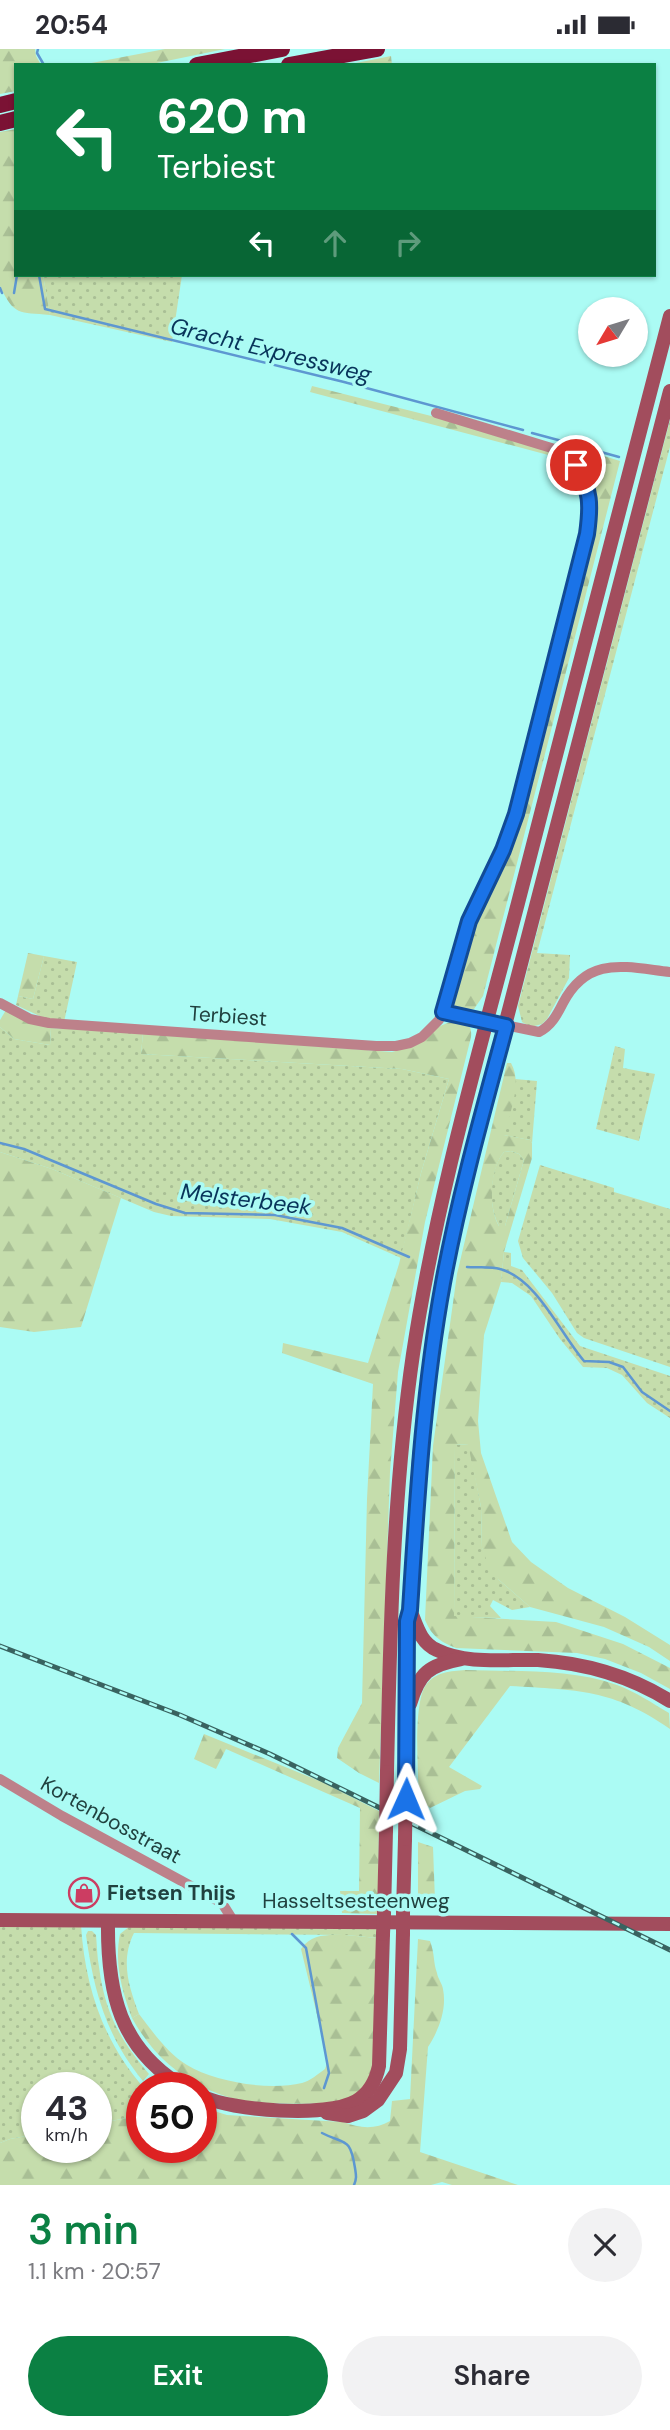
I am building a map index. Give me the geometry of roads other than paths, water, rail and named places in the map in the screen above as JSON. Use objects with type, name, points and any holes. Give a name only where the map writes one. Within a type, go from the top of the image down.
[{"type":"highway","points":[[208,63],[282,49]]},
{"type":"highway","points":[[300,63],[377,49]]},
{"type":"main road","points":[[217,2101],[261,2109],[319,2110],[344,2106],[358,2100],[376,2081],[381,2017],[390,1630],[398,1498],[413,1355],[429,1261],[448,1175],[670,316]]},
{"type":"main road","points":[[319,2110],[348,2116],[363,2111],[379,2100],[396,2073],[403,1933],[408,1709],[407,1621],[410,1610],[419,1458],[441,1297],[471,1156],[670,391]]},
{"type":"main road","points":[[410,1610],[418,1631],[430,1646],[439,1651],[466,1658],[539,1660],[578,1665],[620,1675],[670,1701]]},
{"type":"main road","points":[[408,1709],[417,1683],[429,1669],[466,1658]]},
{"type":"main road","name":"Hasseltsesteenweg","points":[[0,1920],[670,1924]]},
{"type":"main road","points":[[108,1921],[110,1980],[125,2027],[163,2072]]},
{"type":"street","name":"Terbiest","points":[[0,1003],[30,1019],[49,1023],[376,1046],[396,1047],[431,1029],[443,1012],[469,921],[503,850],[516,814],[591,509],[587,485],[569,457],[541,444],[436,413]]},
{"type":"street","points":[[443,1012],[538,1033],[547,1028],[578,981],[594,970],[625,967],[670,972]]},
{"type":"street","name":"Kortenbosstraat","points":[[0,1779],[62,1817],[222,1903],[234,1922]]},
{"type":"waterway","points":[[38,49],[37,53],[43,63]]},
{"type":"waterway","points":[[14,293],[17,277]]},
{"type":"waterway","name":"Gracht Expressweg","points":[[39,277],[45,309],[344,382],[523,430]]},
{"type":"waterway","name":"Melsterbeek","points":[[0,288],[2,293]]},
{"type":"waterway","name":"Gracht Expressweg","points":[[532,433],[573,444]]},
{"type":"waterway","name":"Gracht Expressweg","points":[[583,447],[619,457]]},
{"type":"waterway","name":"Melsterbeek","points":[[0,1143],[24,1149],[156,1204],[185,1213],[275,1215],[342,1228],[409,1257]]},
{"type":"waterway","name":"Melsterbeek","points":[[467,1267],[496,1268],[513,1275],[537,1295],[584,1361],[609,1362],[623,1367],[642,1392],[670,1411]]},
{"type":"waterway","points":[[292,1934],[306,1948],[329,2073],[324,2088]]},
{"type":"waterway","points":[[322,2133],[348,2146],[356,2173],[354,2185]]},
{"type":"railway","points":[[0,1646],[180,1715],[270,1754],[670,1950]]},
{"type":"place","name":"Fietsen Thijs","points":[[84,1893]]}]
